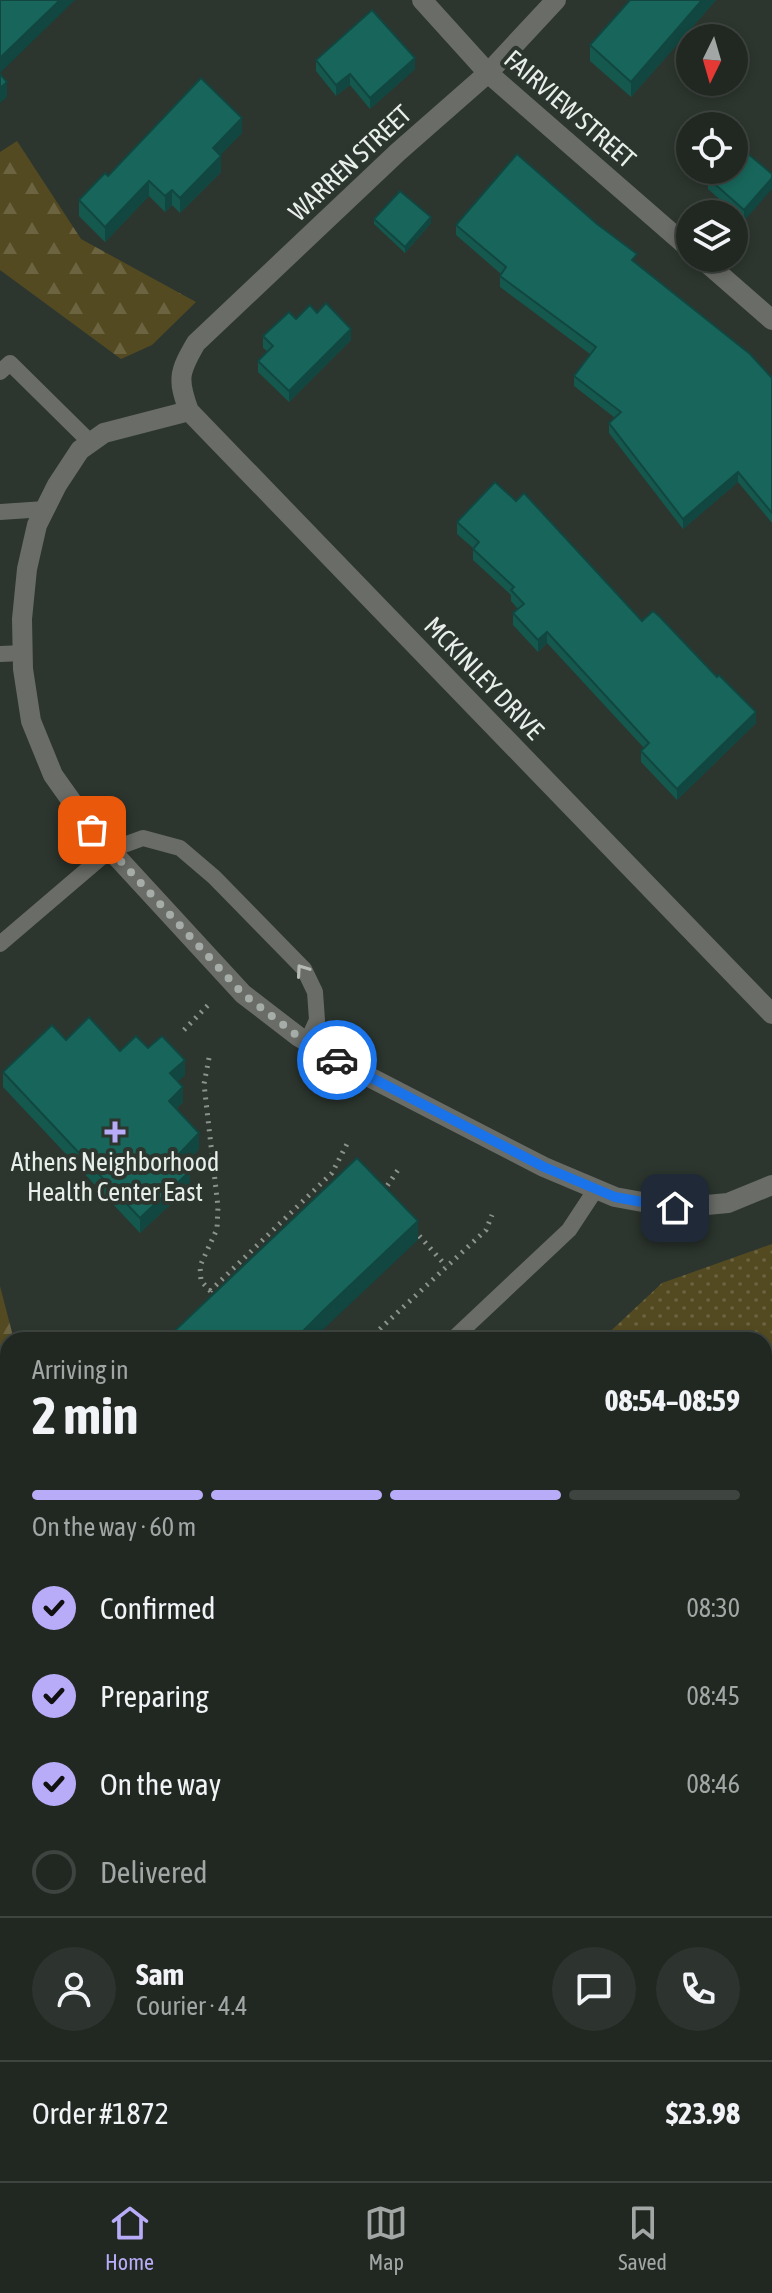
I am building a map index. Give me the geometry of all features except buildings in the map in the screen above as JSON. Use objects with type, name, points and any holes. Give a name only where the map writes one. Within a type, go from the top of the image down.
[{"type":"street","name":"FAIRVIEW STREET","points":[[422,0],[488,73],[676,237]]},
{"type":"street","name":"WARREN STREET","points":[[189,411],[181,389],[182,367],[196,343],[398,152],[488,73],[556,0]]},
{"type":"street","points":[[717,272],[772,320]]},
{"type":"street","points":[[189,411],[104,433],[80,450],[37,525],[27,569],[22,619],[31,721],[53,775],[92,830],[243,994],[307,1042],[344,1064],[544,1167],[615,1197],[675,1208],[728,1203],[772,1185]]},
{"type":"street","name":"MCKINLEY DRIVE","points":[[189,411],[772,1014]]},
{"type":"lane","points":[[0,372],[10,363],[91,443]]},
{"type":"lane","points":[[0,512],[45,509]]},
{"type":"lane","points":[[0,654],[23,653]]},
{"type":"lane","points":[[0,944],[110,850],[143,838],[180,848],[214,877],[304,969],[315,992],[317,1020],[307,1042]]},
{"type":"lane","points":[[461,1332],[569,1230],[596,1189]]},
{"type":"path","points":[[184,1030],[215,999]]},
{"type":"path","points":[[209,1058],[204,1084],[218,1207],[217,1229],[200,1266],[201,1281],[223,1303]]},
{"type":"path","points":[[210,1291],[332,1173],[349,1140]]},
{"type":"path","points":[[382,1194],[400,1167]]},
{"type":"path","points":[[376,1332],[486,1230],[492,1215]]},
{"type":"path","points":[[409,1225],[446,1266]]},
{"type":"green space","points":[[17,141],[81,239],[196,302],[152,345],[121,359],[0,270],[0,152]]},
{"type":"green space","points":[[772,1244],[772,1332],[610,1332],[662,1283]]},
{"type":"green space","points":[[0,1286],[12,1332],[0,1332]]},
{"type":"way so far","points":[[92,830],[243,994],[299,1037],[337,1060]]},
{"type":"place","name":"Athens Neighborhood Health Center East","points":[[115,1132]]},
{"type":"route","points":[[337,1060],[544,1167],[615,1197],[675,1208]]}]
